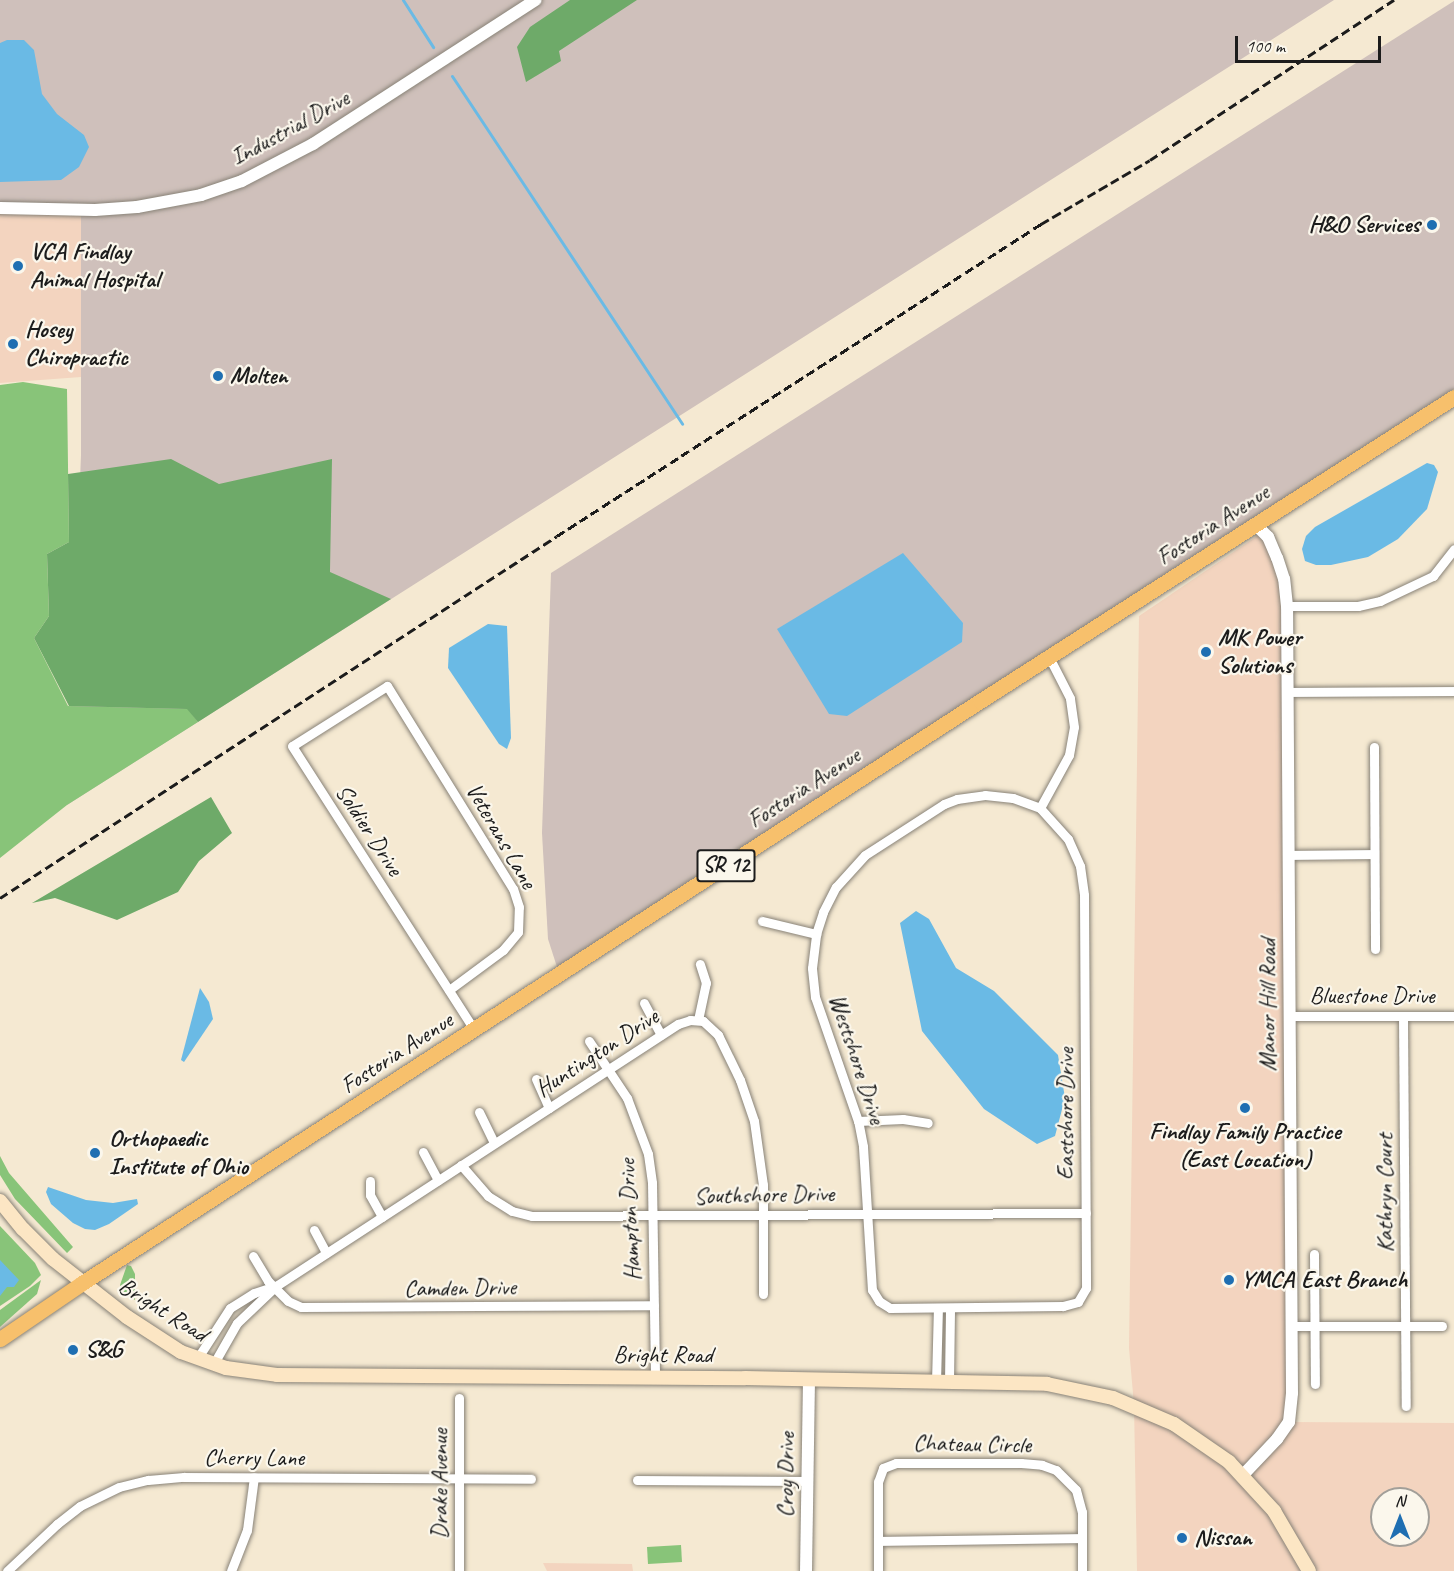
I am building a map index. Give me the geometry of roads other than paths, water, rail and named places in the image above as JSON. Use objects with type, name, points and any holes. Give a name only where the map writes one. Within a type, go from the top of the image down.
[{"type":"main road","name":"Fostoria Avenue","points":[[0,1339],[82,1283],[1454,397]]},
{"type":"main road","name":"Bright Road","points":[[0,1201],[38,1245],[82,1283],[150,1333],[197,1359],[213,1365],[277,1375],[1047,1384],[1113,1398],[1154,1414],[1193,1435],[1243,1475],[1274,1511],[1309,1571]]},
{"type":"street","name":"Industrial Drive","points":[[0,208],[95,210],[137,207],[201,195],[242,181],[313,144],[536,0]]},
{"type":"street","name":"Manor Hill Road","points":[[1243,1475],[1277,1439],[1289,1422],[1292,1393],[1287,606],[1284,579],[1277,558],[1268,537],[1256,525]]},
{"type":"street","points":[[1287,606],[1358,606],[1380,601],[1433,576],[1454,549]]},
{"type":"street","points":[[1040,808],[1069,755],[1074,727],[1070,699],[1049,657]]},
{"type":"street","name":"Soldier Drive","points":[[387,686],[292,746],[474,1030]]},
{"type":"street","name":"Veterans Lane","points":[[387,686],[513,889],[519,907],[518,932],[503,950],[448,990]]},
{"type":"street","points":[[1287,693],[1454,691]]},
{"type":"street","points":[[1374,747],[1375,949]]},
{"type":"street","name":"Westshore Drive","points":[[950,1308],[890,1308],[875,1297],[872,1290],[869,1213],[858,1120],[815,997],[812,968],[816,934],[829,900],[854,865],[944,804],[964,797],[985,795],[1013,798],[1040,808]]},
{"type":"street","name":"Eastshore Drive","points":[[950,1308],[1063,1306],[1078,1302],[1083,1296],[1087,1281],[1083,881],[1078,859],[1068,839],[1040,808]]},
{"type":"street","points":[[1288,855],[1374,854]]},
{"type":"street","points":[[762,921],[816,934]]},
{"type":"street","points":[[698,1020],[706,983],[700,964]]},
{"type":"street","points":[[644,1003],[661,1035]]},
{"type":"street","name":"Bluestone Drive","points":[[1289,1016],[1454,1016]]},
{"type":"street","name":"Kathryn Court","points":[[1403,1016],[1406,1406]]},
{"type":"street","name":"Huntington Drive","points":[[213,1365],[237,1323],[276,1286],[684,1021],[698,1020],[709,1025],[718,1035],[748,1100],[762,1163],[764,1294]]},
{"type":"street","name":"Hampton Drive","points":[[589,1041],[627,1098],[644,1139],[652,1183],[654,1378]]},
{"type":"street","points":[[536,1079],[549,1108]]},
{"type":"street","points":[[479,1112],[494,1143]]},
{"type":"street","points":[[858,1120],[903,1119],[927,1123]]},
{"type":"street","points":[[423,1152],[438,1180]]},
{"type":"street","name":"Southshore Drive","points":[[461,1165],[488,1196],[525,1215],[1086,1213]]},
{"type":"street","points":[[370,1181],[370,1195],[382,1217]]},
{"type":"street","points":[[314,1230],[326,1253]]},
{"type":"street","points":[[1314,1254],[1316,1384]]},
{"type":"street","name":"Camden Drive","points":[[254,1257],[263,1274],[294,1305],[315,1309],[654,1305]]},
{"type":"street","name":"Huntington Drive","points":[[197,1359],[230,1308],[254,1293],[276,1286]]},
{"type":"street","points":[[938,1308],[942,1382]]},
{"type":"street","points":[[942,1382],[950,1308]]},
{"type":"street","points":[[1292,1326],[1442,1326]]},
{"type":"street","name":"Croy Drive","points":[[806,1571],[809,1380]]},
{"type":"street","name":"Drake Avenue","points":[[459,1398],[459,1571]]},
{"type":"street","name":"Chateau Circle","points":[[878,1571],[879,1474],[883,1468],[896,1463],[1028,1463],[1049,1467],[1067,1479],[1076,1490],[1081,1504],[1082,1571]]},
{"type":"street","name":"Cherry Lane","points":[[7,1571],[68,1515],[93,1499],[119,1487],[162,1478],[531,1479]]},
{"type":"street","points":[[231,1571],[247,1530],[254,1478]]},
{"type":"street","points":[[637,1480],[807,1481]]},
{"type":"street","points":[[878,1541],[1082,1538]]},
{"type":"water","points":[[7,40],[24,40],[34,50],[42,94],[57,114],[84,135],[89,147],[79,167],[61,180],[0,182],[0,43]]},
{"type":"water","points":[[1427,463],[1434,465],[1438,472],[1427,509],[1398,539],[1368,557],[1331,565],[1316,565],[1305,561],[1302,549],[1306,536],[1315,527]]},
{"type":"water","points":[[903,553],[963,623],[962,642],[847,716],[829,714],[777,629]]},
{"type":"water","points":[[488,624],[507,626],[511,738],[507,749],[499,744],[448,668],[449,648]]},
{"type":"water","points":[[916,911],[929,919],[956,968],[994,991],[1058,1055],[1065,1098],[1055,1136],[1037,1144],[984,1109],[922,1031],[900,923]]},
{"type":"water","points":[[200,988],[209,1002],[213,1019],[184,1062],[181,1060]]},
{"type":"water","points":[[48,1187],[86,1200],[113,1203],[137,1199],[138,1204],[109,1224],[95,1230],[85,1229],[73,1223],[51,1204],[46,1192]]},
{"type":"water","points":[[0,1260],[19,1280],[14,1287],[7,1287],[0,1296]]},
{"type":"waterway","points":[[403,0],[433,47]]},
{"type":"waterway","points":[[452,76],[682,424]]},
{"type":"railway","points":[[0,898],[1041,224],[1150,160],[1394,0]]},
{"type":"place","name":"H&O Services","points":[[1432,225]]},
{"type":"place","name":"VCA Findlay Animal Hospital","points":[[18,266]]},
{"type":"place","name":"Hosey Chiropractic","points":[[13,344]]},
{"type":"place","name":"Molten","points":[[218,376]]},
{"type":"place","name":"MK Power Solutions","points":[[1206,652]]},
{"type":"place","name":"Findlay Family Practice (East Location)","points":[[1245,1108]]},
{"type":"place","name":"Orthopaedic Institute of Ohio","points":[[95,1153]]},
{"type":"place","name":"YMCA East Branch","points":[[1229,1280]]},
{"type":"place","name":"S&G","points":[[73,1350]]},
{"type":"place","name":"Nissan","points":[[1182,1538]]}]
